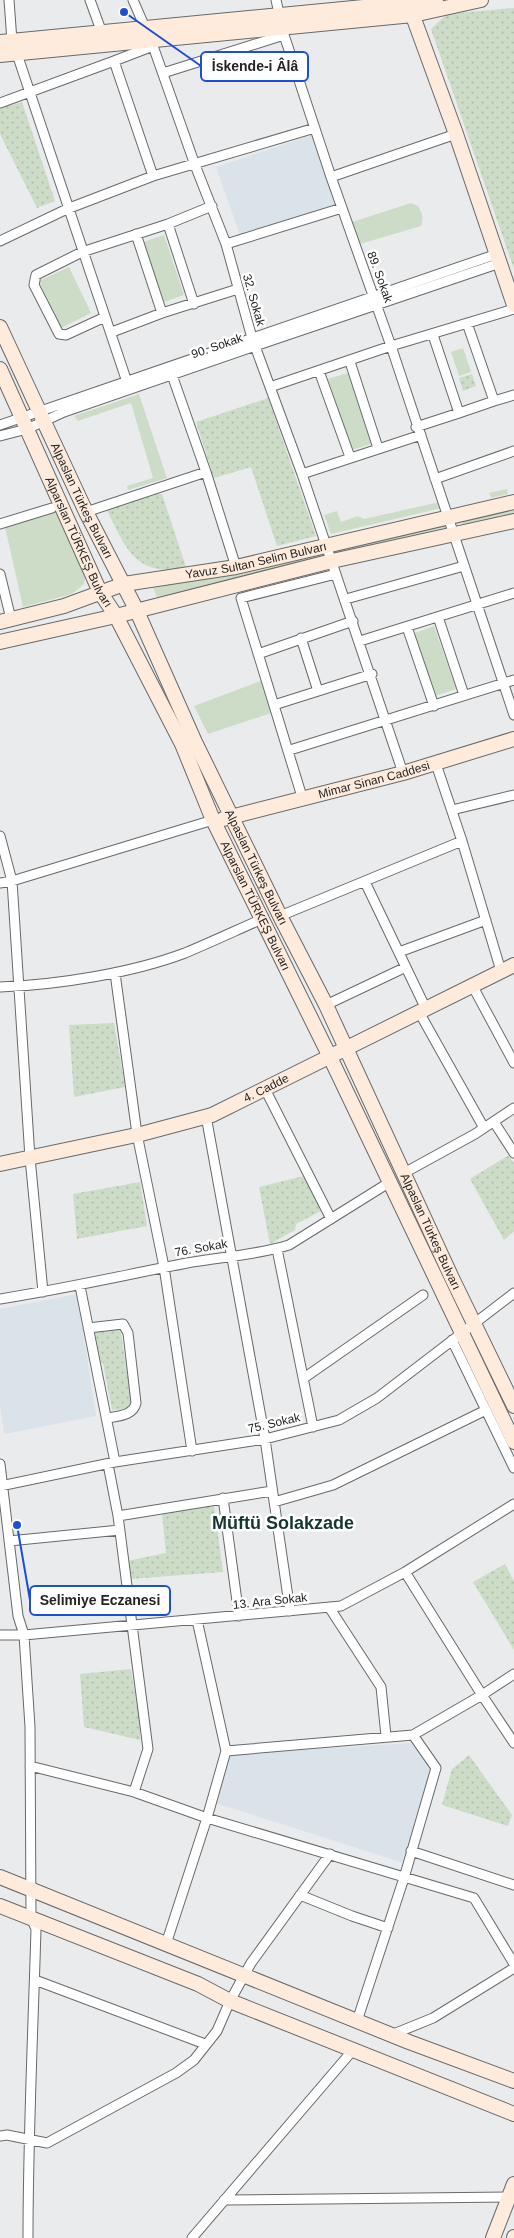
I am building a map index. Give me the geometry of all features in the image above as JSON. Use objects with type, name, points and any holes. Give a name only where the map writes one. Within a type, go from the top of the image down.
[{"type":"main road","points":[[10,46],[150,39],[282,26],[436,0]]},
{"type":"main road","points":[[409,4],[456,7],[470,1]]},
{"type":"main road","points":[[409,4],[456,134],[514,305]]},
{"type":"main road","points":[[0,55],[10,46],[102,33],[150,39]]},
{"type":"main road","name":"Alpaslan Türkeş Bulvarı","points":[[0,327],[86,512],[136,609],[232,817],[326,1005],[344,1048],[514,1406]]},
{"type":"main road","name":"Alparslan TÜRKEŞ Bulvarı","points":[[0,369],[100,592],[116,616],[182,744],[213,820],[390,1182],[457,1336],[514,1442]]},
{"type":"main road","name":"Yavuz Sultan Selim Bulvarı","points":[[5,621],[64,606],[124,584],[236,567],[514,502]]},
{"type":"main road","name":"Yavuz Sultan Selim Bulvarı","points":[[0,642],[116,616],[136,609],[334,567],[452,535],[514,521]]},
{"type":"main road","name":"Mimar Sinan Caddesi","points":[[213,820],[303,800],[436,764],[514,740]]},
{"type":"main road","name":"4. Cadde","points":[[0,1164],[137,1134],[206,1116],[265,1089],[329,1055],[514,965]]},
{"type":"main road","points":[[0,1877],[391,2035],[514,2081]]},
{"type":"main road","points":[[0,1906],[198,1984],[230,2001],[514,2114]]},
{"type":"main road","points":[[493,2238],[512,2190]]},
{"type":"street","points":[[9,0],[10,46],[29,93],[67,209],[112,332],[130,390]]},
{"type":"street","points":[[90,0],[102,33]]},
{"type":"street","name":"32. Sokak","points":[[133,0],[163,73],[195,165],[226,244],[253,342],[302,474],[372,674],[403,773]]},
{"type":"street","name":"89. Sokak","points":[[276,0],[282,26],[331,177],[391,346],[452,535],[477,603],[514,716]]},
{"type":"street","points":[[163,73],[282,26]]},
{"type":"street","points":[[0,104],[114,61],[150,39]]},
{"type":"street","points":[[114,61],[153,176]]},
{"type":"street","points":[[0,240],[67,209],[153,176],[315,128]]},
{"type":"street","points":[[331,177],[456,134]]},
{"type":"street","points":[[105,317],[66,335],[59,334],[34,285],[36,275],[82,252],[168,224],[212,206]]},
{"type":"street","points":[[226,244],[342,208]]},
{"type":"street","points":[[168,224],[194,304]]},
{"type":"street","points":[[136,234],[162,313]]},
{"type":"street","name":"90. Sokak","points":[[0,436],[126,380],[253,342],[499,259]]},
{"type":"street","points":[[112,332],[162,313],[238,289]]},
{"type":"street","points":[[270,387],[350,362],[391,346],[433,335],[514,309]]},
{"type":"street","points":[[467,323],[494,401]]},
{"type":"street","points":[[433,335],[459,413]]},
{"type":"street","name":"90. Sokak","points":[[42,417],[64,412],[130,390],[253,342]]},
{"type":"street","points":[[350,362],[378,448]]},
{"type":"street","points":[[319,372],[350,457]]},
{"type":"street","points":[[172,375],[206,472],[236,567]]},
{"type":"street","points":[[302,474],[378,448],[459,413],[514,395]]},
{"type":"street","name":"90. Sokak","points":[[0,425],[25,424]]},
{"type":"street","points":[[435,479],[514,451]]},
{"type":"street","points":[[86,512],[206,472]]},
{"type":"street","points":[[0,524],[52,508]]},
{"type":"street","points":[[346,600],[464,566]]},
{"type":"street","points":[[303,800],[290,750],[241,598],[334,567]]},
{"type":"street","points":[[0,574],[5,621]]},
{"type":"street","points":[[360,641],[514,593]]},
{"type":"street","points":[[438,617],[464,695]]},
{"type":"street","points":[[258,654],[353,620]]},
{"type":"street","points":[[407,627],[434,706]]},
{"type":"street","points":[[301,638],[318,690]]},
{"type":"street","points":[[274,705],[372,674]]},
{"type":"street","points":[[290,750],[514,680]]},
{"type":"street","points":[[436,764],[462,841],[501,971]]},
{"type":"street","points":[[452,810],[514,795]]},
{"type":"street","points":[[0,883],[213,820]]},
{"type":"street","points":[[0,836],[12,881],[17,986],[30,1158],[44,1292]]},
{"type":"street","points":[[280,916],[462,841]]},
{"type":"street","points":[[365,882],[406,967],[423,1010],[484,1128]]},
{"type":"street","points":[[0,987],[114,973],[183,954],[262,919]]},
{"type":"street","points":[[399,952],[486,920]]},
{"type":"street","points":[[326,1005],[406,967]]},
{"type":"street","points":[[114,973],[137,1134],[164,1267],[192,1451]]},
{"type":"street","points":[[472,985],[514,1063]]},
{"type":"street","points":[[265,1089],[331,1219]]},
{"type":"street","points":[[404,1173],[484,1128],[514,1108]]},
{"type":"street","points":[[206,1116],[265,1439],[290,1612]]},
{"type":"street","points":[[494,1122],[514,1153]]},
{"type":"street","name":"76. Sokak","points":[[0,1299],[80,1286],[164,1267],[277,1249],[289,1245],[390,1182]]},
{"type":"street","points":[[277,1249],[314,1427]]},
{"type":"street","points":[[80,1286],[106,1418],[148,1749],[134,1792]]},
{"type":"street","name":"75. Sokak","points":[[1,1486],[112,1463],[265,1439],[339,1420],[377,1398],[514,1293]]},
{"type":"street","points":[[304,1378],[422,1294]]},
{"type":"street","points":[[88,1328],[117,1323],[123,1324],[128,1333],[136,1403],[134,1410],[130,1413],[106,1418]]},
{"type":"street","points":[[457,1336],[486,1410],[514,1468]]},
{"type":"street","points":[[274,1502],[333,1485],[486,1410]]},
{"type":"street","points":[[0,1464],[1,1486],[18,1616],[24,1635],[30,1727],[31,1918],[36,1929],[34,2054],[28,2138],[28,2238]]},
{"type":"street","points":[[118,1516],[272,1491]]},
{"type":"street","points":[[223,1498],[239,1616]]},
{"type":"street","name":"13. Ara Sokak","points":[[0,1635],[24,1635],[341,1606],[405,1572],[514,1504]]},
{"type":"street","points":[[9,1541],[120,1530]]},
{"type":"street","points":[[405,1572],[514,1743]]},
{"type":"street","points":[[329,1607],[382,1687],[386,1736]]},
{"type":"street","points":[[166,1944],[207,1818],[226,1751],[197,1620]]},
{"type":"street","points":[[226,1751],[413,1734],[514,1674]]},
{"type":"street","points":[[357,2021],[404,1878],[436,1768],[413,1734]]},
{"type":"street","points":[[30,1766],[134,1792],[207,1818],[474,1898],[514,1966],[433,2018],[391,2035]]},
{"type":"street","points":[[412,1851],[514,1885]]},
{"type":"street","points":[[0,2136],[28,2138],[47,2143],[176,2073],[194,2060],[217,2031],[230,2001],[244,1976],[330,1854]]},
{"type":"street","points":[[300,1894],[352,1916],[388,1928]]},
{"type":"street","points":[[35,1980],[205,2044]]},
{"type":"street","points":[[192,2238],[353,2050]]},
{"type":"street","points":[[224,2200],[512,2190]]},
{"type":"shaded area","points":[[312,135],[337,203],[240,235],[216,167]]},
{"type":"shaded area","points":[[77,1294],[96,1416],[4,1434],[0,1404],[0,1309]]},
{"type":"shaded area","points":[[410,1743],[431,1771],[404,1863],[216,1803],[229,1755]]},
{"type":"green space","points":[[514,8],[514,269],[431,29],[447,14]]},
{"type":"green space","points":[[22,102],[55,201],[37,208],[0,134],[0,108]]},
{"type":"green space","points":[[411,203],[418,206],[421,211],[421,226],[360,244],[352,222]]},
{"type":"green space","points":[[164,235],[184,295],[164,302],[143,242]]},
{"type":"green space","points":[[69,267],[91,313],[61,328],[39,281]]},
{"type":"green space","points":[[463,348],[471,372],[459,376],[451,352]]},
{"type":"green space","points":[[348,373],[371,444],[352,450],[328,379]]},
{"type":"green space","points":[[472,374],[476,386],[463,391],[459,378]]},
{"type":"green space","points":[[139,394],[167,478],[128,490],[127,486],[153,478],[131,403],[78,421],[74,416]]},
{"type":"green space","points":[[268,398],[316,536],[277,546],[251,467],[214,478],[196,422]]},
{"type":"green space","points":[[507,489],[508,494],[491,498],[489,493]]},
{"type":"green space","points":[[155,494],[162,494],[186,567],[169,570],[155,568],[144,564],[134,557],[120,536],[107,510]]},
{"type":"green space","points":[[444,501],[446,507],[331,534],[324,515],[337,511],[341,522],[358,516],[364,519]]},
{"type":"green space","points":[[514,509],[514,515],[463,526],[462,520]]},
{"type":"green space","points":[[57,510],[86,566],[84,584],[72,594],[23,607],[5,527]]},
{"type":"green space","points":[[451,523],[453,528],[337,554],[335,548]]},
{"type":"green space","points":[[321,552],[322,556],[320,558],[157,597],[153,588]]},
{"type":"green space","points":[[434,626],[456,689],[435,696],[415,633]]},
{"type":"green space","points":[[261,681],[271,713],[208,734],[194,706]]},
{"type":"green space","points":[[114,1023],[125,1087],[74,1097],[69,1025]]},
{"type":"green space","points":[[509,1155],[514,1164],[514,1231],[504,1240],[470,1179]]},
{"type":"green space","points":[[304,1176],[321,1211],[296,1224],[295,1230],[270,1244],[259,1187]]},
{"type":"green space","points":[[140,1182],[147,1226],[77,1239],[73,1194]]},
{"type":"green space","points":[[120,1328],[132,1402],[126,1409],[112,1410],[103,1363],[97,1359],[92,1331]]},
{"type":"green space","points":[[214,1505],[223,1572],[130,1579],[127,1561],[166,1553],[162,1514]]},
{"type":"green space","points":[[505,1564],[514,1581],[514,1650],[473,1582]]},
{"type":"green space","points":[[131,1669],[140,1723],[140,1740],[84,1727],[80,1674]]},
{"type":"green space","points":[[469,1755],[512,1815],[508,1826],[442,1805],[452,1769]]},
{"type":"place","name":"İskende-i Âlâ","points":[[124,12]]},
{"type":"place","name":"Selimiye Eczanesi","points":[[17,1525]]},
{"type":"district","name":"Müftü Solakzade","points":[[283,1523]]}]
